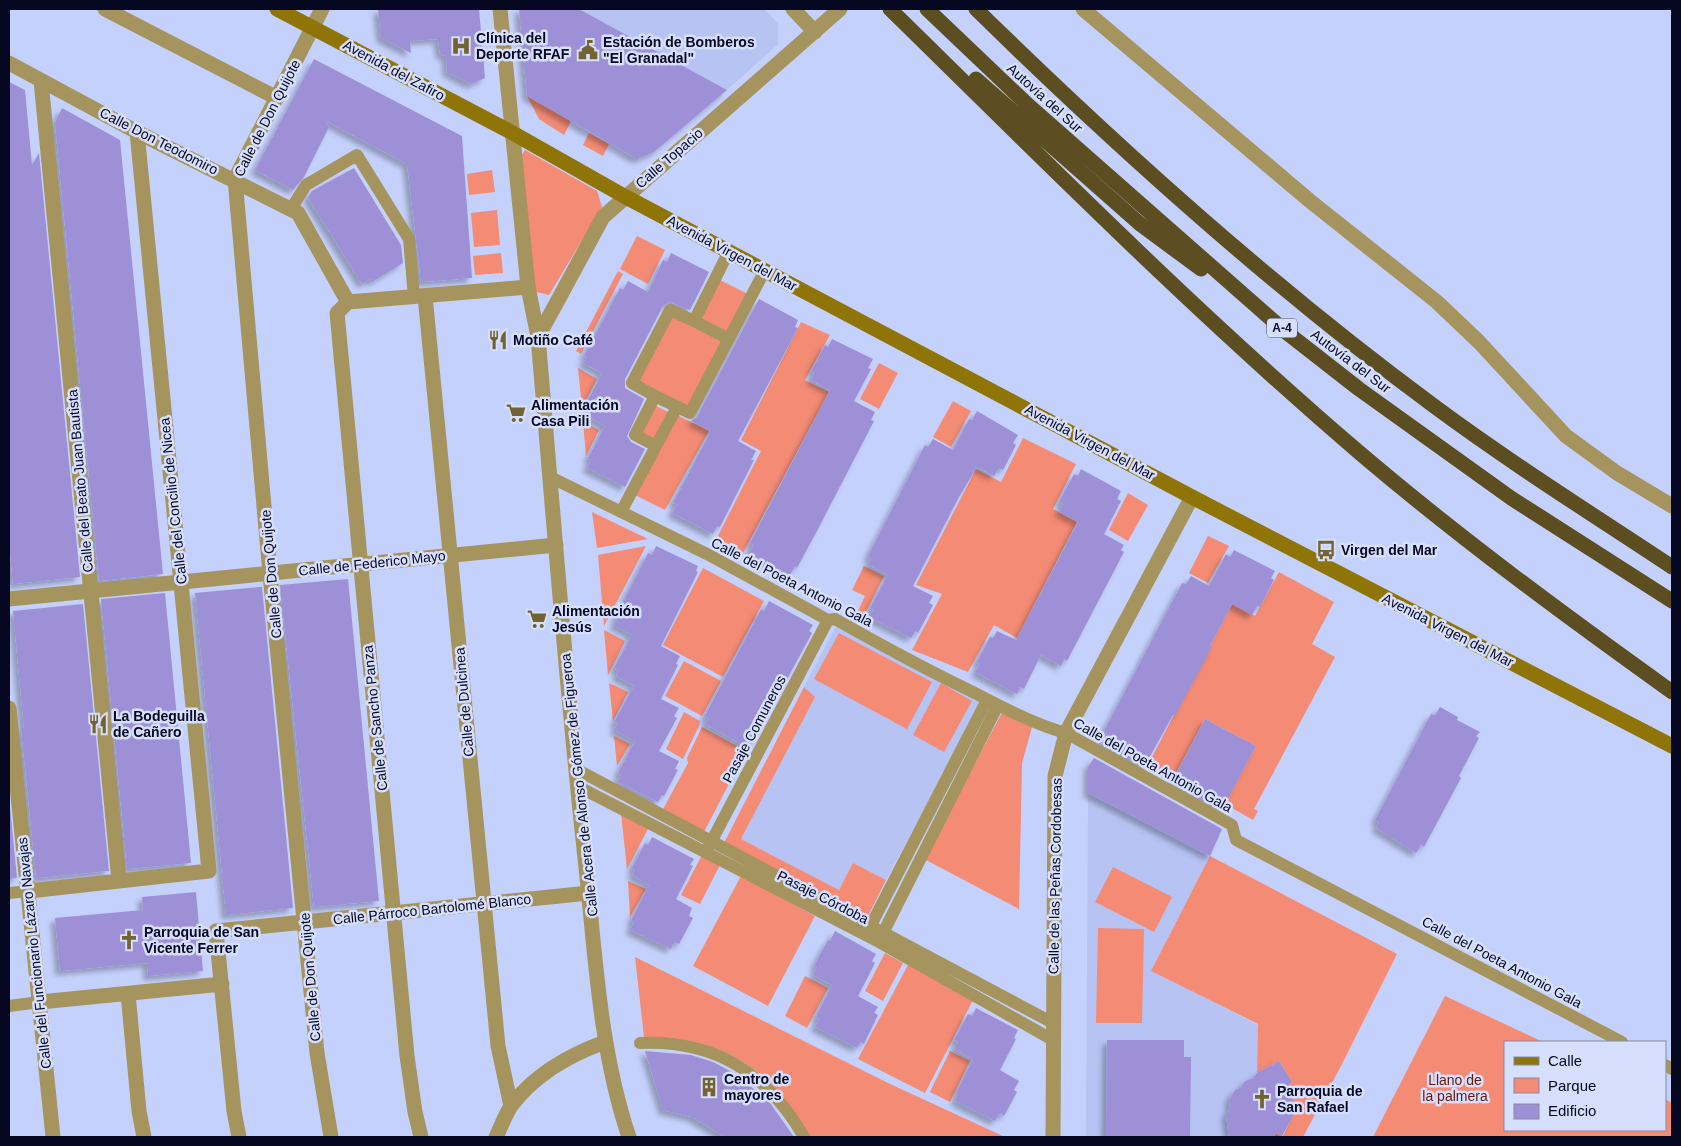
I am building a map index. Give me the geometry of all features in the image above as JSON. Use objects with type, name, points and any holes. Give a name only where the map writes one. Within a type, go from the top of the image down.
[{"type":"highway","points":[[890,9],[1113,227],[1267,372],[1362,455],[1480,551],[1672,692]]},
{"type":"highway","points":[[900,9],[1010,110],[1140,224],[1286,332]]},
{"type":"highway","name":"Autovía del Sur","points":[[927,9],[1029,106],[1286,332],[1359,389],[1511,498],[1672,601]]},
{"type":"highway","name":"Autovía del Sur","points":[[976,9],[1080,111],[1308,307],[1433,405],[1520,467],[1672,567]]},
{"type":"main road","name":"Avenida del Zafiro","points":[[277,9],[511,132]]},
{"type":"main road","name":"Avenida Virgen del Mar","points":[[511,132],[624,196],[1192,497],[1672,746]]},
{"type":"street","points":[[105,9],[277,98]]},
{"type":"street","name":"Calle de Don Quijote","points":[[322,9],[314,28],[235,179],[270,574],[306,921],[317,1053],[331,1137]]},
{"type":"street","name":"Calle Acera de Alonso Gómez de Figueroa","points":[[500,9],[528,287],[538,338],[577,786],[605,1042],[616,1098],[629,1137]]},
{"type":"street","points":[[793,9],[815,32]]},
{"type":"street","name":"Calle Topacio","points":[[538,338],[603,217],[624,196],[840,9]]},
{"type":"street","points":[[1083,9],[1310,201],[1437,302],[1479,342],[1566,436],[1617,473],[1672,506]]},
{"type":"street","name":"Calle Don Teodomiro","points":[[9,63],[137,132],[235,179],[298,213],[348,302]]},
{"type":"street","name":"Calle del Beato Juan Bautista","points":[[42,81],[119,881]]},
{"type":"street","name":"Calle del Concilio de Nicea","points":[[119,881],[209,871],[137,132]]},
{"type":"street","points":[[291,209],[306,185],[356,155],[409,239],[420,296]]},
{"type":"street","points":[[694,321],[729,251]]},
{"type":"street","points":[[729,339],[670,310],[632,383],[690,413],[729,339],[764,270]]},
{"type":"street","points":[[348,302],[528,287]]},
{"type":"street","name":"Calle de Dulcinea","points":[[420,296],[451,555],[498,1046],[511,1106]]},
{"type":"street","name":"Calle de Sancho Panza","points":[[348,302],[337,313],[359,564],[394,913],[406,1056],[415,1112],[422,1137]]},
{"type":"street","points":[[655,396],[635,435],[656,446]]},
{"type":"street","points":[[621,512],[677,407]]},
{"type":"street","name":"Calle del Poeta Antonio Gala","points":[[550,477],[735,569],[828,620],[835,619],[907,659],[992,702],[1047,728],[1066,733],[1232,825],[1236,840],[1620,1041]]},
{"type":"street","name":"Calle de las Peñas Cordobesas","points":[[1053,1137],[1055,776],[1066,733],[1192,497]]},
{"type":"street","name":"Calle de Federico Mayo","points":[[9,599],[556,545]]},
{"type":"street","name":"Pasaje Comuneros","points":[[706,853],[828,620]]},
{"type":"street","points":[[576,769],[713,840],[869,931],[992,702]]},
{"type":"street","points":[[992,702],[881,937],[1053,1023]]},
{"type":"street","name":"Calle del Funcionario Lázaro Navajas","points":[[9,708],[11,755],[29,891],[53,1137]]},
{"type":"street","name":"Pasaje Córdoba","points":[[577,786],[706,853],[881,937],[1053,1040]]},
{"type":"street","points":[[9,893],[119,881]]},
{"type":"street","name":"Calle Párroco Bartolomé Blanco","points":[[222,984],[216,931],[589,893]]},
{"type":"street","points":[[9,1006],[222,984],[234,1111],[239,1137]]},
{"type":"street","points":[[128,994],[139,1111],[144,1137]]},
{"type":"street","points":[[496,1137],[511,1106],[548,1069],[576,1053],[605,1042]]},
{"type":"street","points":[[640,1043],[670,1043],[687,1046],[724,1057],[738,1064],[761,1081],[780,1100],[804,1137]]},
{"type":"shaded area","points":[[579,9],[765,9],[778,24],[778,44],[727,90]]},
{"type":"shaded area","points":[[837,624],[982,702],[886,880],[853,863],[839,890],[741,839],[814,697],[804,687]]},
{"type":"shaded area","points":[[1088,793],[1210,856],[1151,971],[1258,1025],[1257,1073],[1253,1078],[1245,1081],[1240,1088],[1235,1090],[1229,1100],[1230,1107],[1226,1115],[1229,1137],[1086,1137]]},
{"type":"green space","points":[[527,96],[571,121],[564,135],[539,119]]},
{"type":"green space","points":[[589,133],[609,144],[603,156],[583,145]]},
{"type":"green space","points":[[525,150],[597,191],[602,207],[549,295],[532,291],[516,164]]},
{"type":"green space","points":[[492,170],[495,192],[469,195],[467,174]]},
{"type":"green space","points":[[497,210],[500,245],[474,247],[471,213]]},
{"type":"green space","points":[[637,236],[665,250],[648,284],[620,269]]},
{"type":"green space","points":[[501,253],[503,273],[475,275],[473,256]]},
{"type":"green space","points":[[618,271],[623,274],[581,354],[576,351]]},
{"type":"green space","points":[[718,279],[750,295],[728,337],[697,320]]},
{"type":"green space","points":[[670,313],[724,341],[689,411],[635,383]]},
{"type":"green space","points":[[801,322],[830,335],[805,380],[829,392],[743,553],[717,538],[761,451],[741,440]]},
{"type":"green space","points":[[879,363],[898,373],[879,409],[860,399]]},
{"type":"green space","points":[[578,368],[597,379],[582,408]]},
{"type":"green space","points":[[953,401],[971,411],[951,447],[933,437]]},
{"type":"green space","points":[[652,404],[670,413],[654,443],[637,434]]},
{"type":"green space","points":[[675,414],[709,431],[665,510],[635,495]]},
{"type":"green space","points":[[583,422],[599,430],[586,456]]},
{"type":"green space","points":[[1023,438],[1076,464],[1053,509],[1077,522],[1017,638],[994,625],[968,672],[912,650],[942,594],[916,585],[976,469],[1001,482]]},
{"type":"green space","points":[[1128,493],[1148,505],[1128,541],[1109,530]]},
{"type":"green space","points":[[592,512],[648,539],[597,548]]},
{"type":"green space","points":[[1208,536],[1229,546],[1208,583],[1189,573]]},
{"type":"green space","points":[[646,546],[604,626],[598,555]]},
{"type":"green space","points":[[864,566],[884,576],[864,616],[857,613],[865,596],[852,590]]},
{"type":"green space","points":[[703,568],[764,601],[723,677],[663,645]]},
{"type":"green space","points":[[1279,572],[1334,602],[1312,644],[1335,657],[1254,809],[1258,811],[1253,820],[1225,804],[1256,746],[1205,719],[1174,777],[1149,763],[1232,604],[1255,616]]},
{"type":"green space","points":[[604,630],[625,641],[608,675]]},
{"type":"green space","points":[[839,633],[932,682],[907,729],[814,679]]},
{"type":"green space","points":[[684,661],[721,681],[702,716],[665,696]]},
{"type":"green space","points":[[609,683],[628,692],[613,721]]},
{"type":"green space","points":[[941,683],[972,701],[944,752],[913,735]]},
{"type":"green space","points":[[804,687],[815,697],[741,839],[839,890],[853,863],[886,880],[867,918],[724,843]]},
{"type":"green space","points":[[1003,711],[1032,727],[1022,763],[1019,909],[924,859]]},
{"type":"green space","points":[[684,712],[700,721],[683,759],[666,749]]},
{"type":"green space","points":[[702,727],[746,751],[704,832],[662,811],[688,763],[687,758]]},
{"type":"green space","points":[[614,736],[630,744],[617,766]]},
{"type":"green space","points":[[621,813],[649,827],[627,869]]},
{"type":"green space","points":[[702,855],[720,865],[700,904],[681,895]]},
{"type":"green space","points":[[1210,856],[1397,954],[1303,1137],[1273,1137],[1276,1133],[1283,1136],[1293,1115],[1287,1111],[1294,1097],[1287,1087],[1292,1082],[1279,1061],[1257,1073],[1258,1024],[1151,971]]},
{"type":"green space","points":[[1113,867],[1172,897],[1154,932],[1095,902]]},
{"type":"green space","points":[[741,876],[815,916],[768,1006],[693,966]]},
{"type":"green space","points":[[628,881],[646,889],[630,917]]},
{"type":"green space","points":[[1098,928],[1144,929],[1142,1023],[1096,1023]]},
{"type":"green space","points":[[885,953],[903,963],[883,1001],[865,991]]},
{"type":"green space","points":[[635,957],[888,1083],[1005,1137],[808,1137],[798,1119],[774,1088],[746,1063],[729,1054],[690,1041],[644,1037]]},
{"type":"green space","points":[[908,965],[973,1000],[925,1093],[858,1059]]},
{"type":"green space","points":[[805,976],[828,988],[807,1028],[785,1016]]},
{"type":"green space","name":"Llano de la palmera","points":[[1445,996],[1541,1041],[1504,1041],[1504,1131],[1666,1131],[1666,1100],[1672,1103],[1672,1137],[1373,1137]]},
{"type":"green space","points":[[950,1051],[970,1061],[950,1102],[930,1092]]},
{"type":"building","name":"Clínica del Deporte RFAF","points":[[378,9],[479,9],[485,78],[471,84],[447,72],[446,56],[440,54],[438,39],[410,41],[411,53],[381,38]]},
{"type":"building","name":"Estación de Bomberos \"El Granadal\"","points":[[519,9],[579,9],[727,90],[654,152],[637,159],[527,96]]},
{"type":"building","points":[[314,59],[462,136],[472,278],[421,282],[407,164],[326,121],[329,127],[304,177],[293,190],[255,170]]},
{"type":"building","points":[[9,82],[25,90],[32,165],[39,153],[80,577],[13,584],[9,541]]},
{"type":"building","points":[[62,108],[120,140],[163,574],[99,581],[55,123]]},
{"type":"building","points":[[354,168],[401,245],[403,263],[372,282],[370,279],[362,284],[308,198],[312,191]]},
{"type":"building","points":[[671,253],[709,272],[690,310],[670,302],[663,306],[625,379],[625,388],[644,399],[627,436],[631,442],[645,449],[625,487],[587,468],[591,460],[588,458],[605,426],[585,415],[589,408],[585,406],[602,373],[583,363],[587,357],[584,356],[620,288],[623,290],[628,281],[648,292],[663,260],[667,262]]},
{"type":"building","points":[[759,299],[798,320],[795,327],[798,328],[738,441],[756,451],[751,460],[754,460],[720,527],[717,526],[713,534],[672,513],[677,504],[673,503],[711,431],[691,421],[697,417]]},
{"type":"building","points":[[832,339],[873,359],[868,368],[871,369],[854,401],[875,412],[871,420],[874,421],[797,568],[795,566],[790,575],[749,553],[753,545],[750,543],[830,390],[811,380],[814,373],[811,371],[825,345],[828,347]]},
{"type":"building","points":[[977,411],[1018,435],[1013,443],[1016,445],[1003,470],[999,468],[994,476],[977,467],[959,497],[913,586],[933,596],[929,603],[933,605],[918,633],[915,631],[911,638],[869,617],[873,610],[870,608],[888,575],[868,565],[871,559],[868,556],[925,445],[928,447],[933,439],[953,450],[969,419],[972,420]]},
{"type":"building","points":[[1081,469],[1121,491],[1117,499],[1121,501],[1104,534],[1124,545],[1121,550],[1124,552],[1067,661],[1064,659],[1061,666],[1041,655],[1024,689],[1020,687],[1017,694],[975,672],[980,664],[977,662],[990,637],[993,638],[997,631],[1016,640],[1078,522],[1059,512],[1063,504],[1059,502],[1074,474],[1078,476]]},
{"type":"building","points":[[656,546],[698,566],[696,571],[698,572],[661,646],[680,656],[676,664],[678,665],[661,699],[679,708],[674,716],[677,718],[659,751],[679,761],[675,769],[678,770],[664,796],[662,795],[658,802],[617,782],[621,775],[618,773],[635,741],[614,730],[618,723],[614,722],[634,686],[616,676],[619,671],[614,668],[632,635],[614,625],[618,618],[616,617],[648,553],[652,555]]},
{"type":"building","points":[[1234,550],[1275,571],[1271,578],[1274,580],[1260,607],[1257,606],[1252,615],[1232,604],[1210,646],[1212,647],[1175,716],[1173,715],[1144,767],[1101,743],[1107,732],[1104,731],[1182,583],[1186,584],[1191,576],[1209,586],[1226,554],[1230,557]]},
{"type":"building","points":[[348,579],[379,901],[314,907],[280,585]]},
{"type":"building","points":[[262,587],[293,908],[226,915],[195,593]]},
{"type":"building","points":[[165,593],[191,863],[127,869],[101,599]]},
{"type":"building","points":[[769,601],[813,625],[809,631],[812,633],[753,742],[750,741],[746,747],[705,724],[708,718],[705,716],[761,609],[764,611]]},
{"type":"building","points":[[83,604],[109,871],[38,878],[36,876],[21,728],[24,728],[13,611]]},
{"type":"building","points":[[1440,707],[1458,717],[1457,720],[1480,732],[1476,736],[1479,738],[1459,776],[1461,778],[1424,847],[1421,845],[1416,853],[1376,828],[1379,822],[1375,820],[1431,714],[1435,715]]},
{"type":"building","points":[[1205,719],[1256,746],[1222,810],[1172,782]]},
{"type":"building","points":[[1094,758],[1222,829],[1210,856],[1088,793],[1088,767]]},
{"type":"building","points":[[9,797],[17,878],[9,879]]},
{"type":"building","points":[[652,837],[694,859],[690,865],[693,866],[676,899],[692,908],[689,916],[693,918],[679,944],[674,942],[671,949],[630,930],[634,922],[631,921],[649,885],[632,875],[635,870],[632,868],[645,843],[648,845]]},
{"type":"building","name":"Parroquia de San Vicente Ferrer","points":[[196,892],[203,971],[148,976],[147,963],[60,971],[55,918],[143,910],[142,897]]},
{"type":"building","points":[[835,931],[876,954],[872,961],[875,963],[858,996],[878,1007],[874,1013],[878,1015],[864,1044],[860,1042],[857,1048],[815,1027],[819,1019],[816,1017],[832,985],[813,975],[817,967],[814,966]]},
{"type":"building","points":[[976,1008],[1018,1030],[1014,1038],[1016,1039],[1000,1070],[1019,1081],[1014,1090],[1017,1092],[1004,1116],[1000,1113],[995,1121],[955,1101],[958,1094],[956,1093],[973,1059],[954,1049],[958,1042],[954,1040],[968,1014],[972,1016]]},
{"type":"building","points":[[1107,1040],[1184,1040],[1184,1057],[1191,1057],[1190,1136],[1106,1137]]},
{"type":"building","name":"Centro de mayores","points":[[645,1051],[691,1055],[713,1062],[732,1072],[768,1100],[794,1137],[725,1137],[692,1117],[663,1110]]},
{"type":"building","name":"Parroquia de San Rafael","points":[[1279,1061],[1292,1082],[1287,1087],[1294,1097],[1287,1111],[1294,1114],[1282,1136],[1276,1133],[1273,1137],[1229,1137],[1226,1115],[1230,1107],[1229,1100],[1235,1090],[1240,1088],[1245,1081],[1253,1078],[1257,1073]]},
{"type":"place","name":"Clínica del Deporte RFAF","points":[[461,46]]},
{"type":"place","name":"Estación de Bomberos \"El Granadal\"","points":[[588,50]]},
{"type":"place","name":"Motiño Café","points":[[498,340]]},
{"type":"place","name":"Alimentación Casa Pili","points":[[516,413]]},
{"type":"place","name":"Virgen del Mar","points":[[1326,550]]},
{"type":"place","name":"Alimentación Jesús","points":[[537,619]]},
{"type":"place","name":"La Bodeguilla de Cañero","points":[[98,724]]},
{"type":"place","name":"Parroquia de San Vicente Ferrer","points":[[129,940]]},
{"type":"place","name":"Centro de mayores","points":[[709,1087]]},
{"type":"place","name":"Parroquia de San Rafael","points":[[1262,1099]]}]
